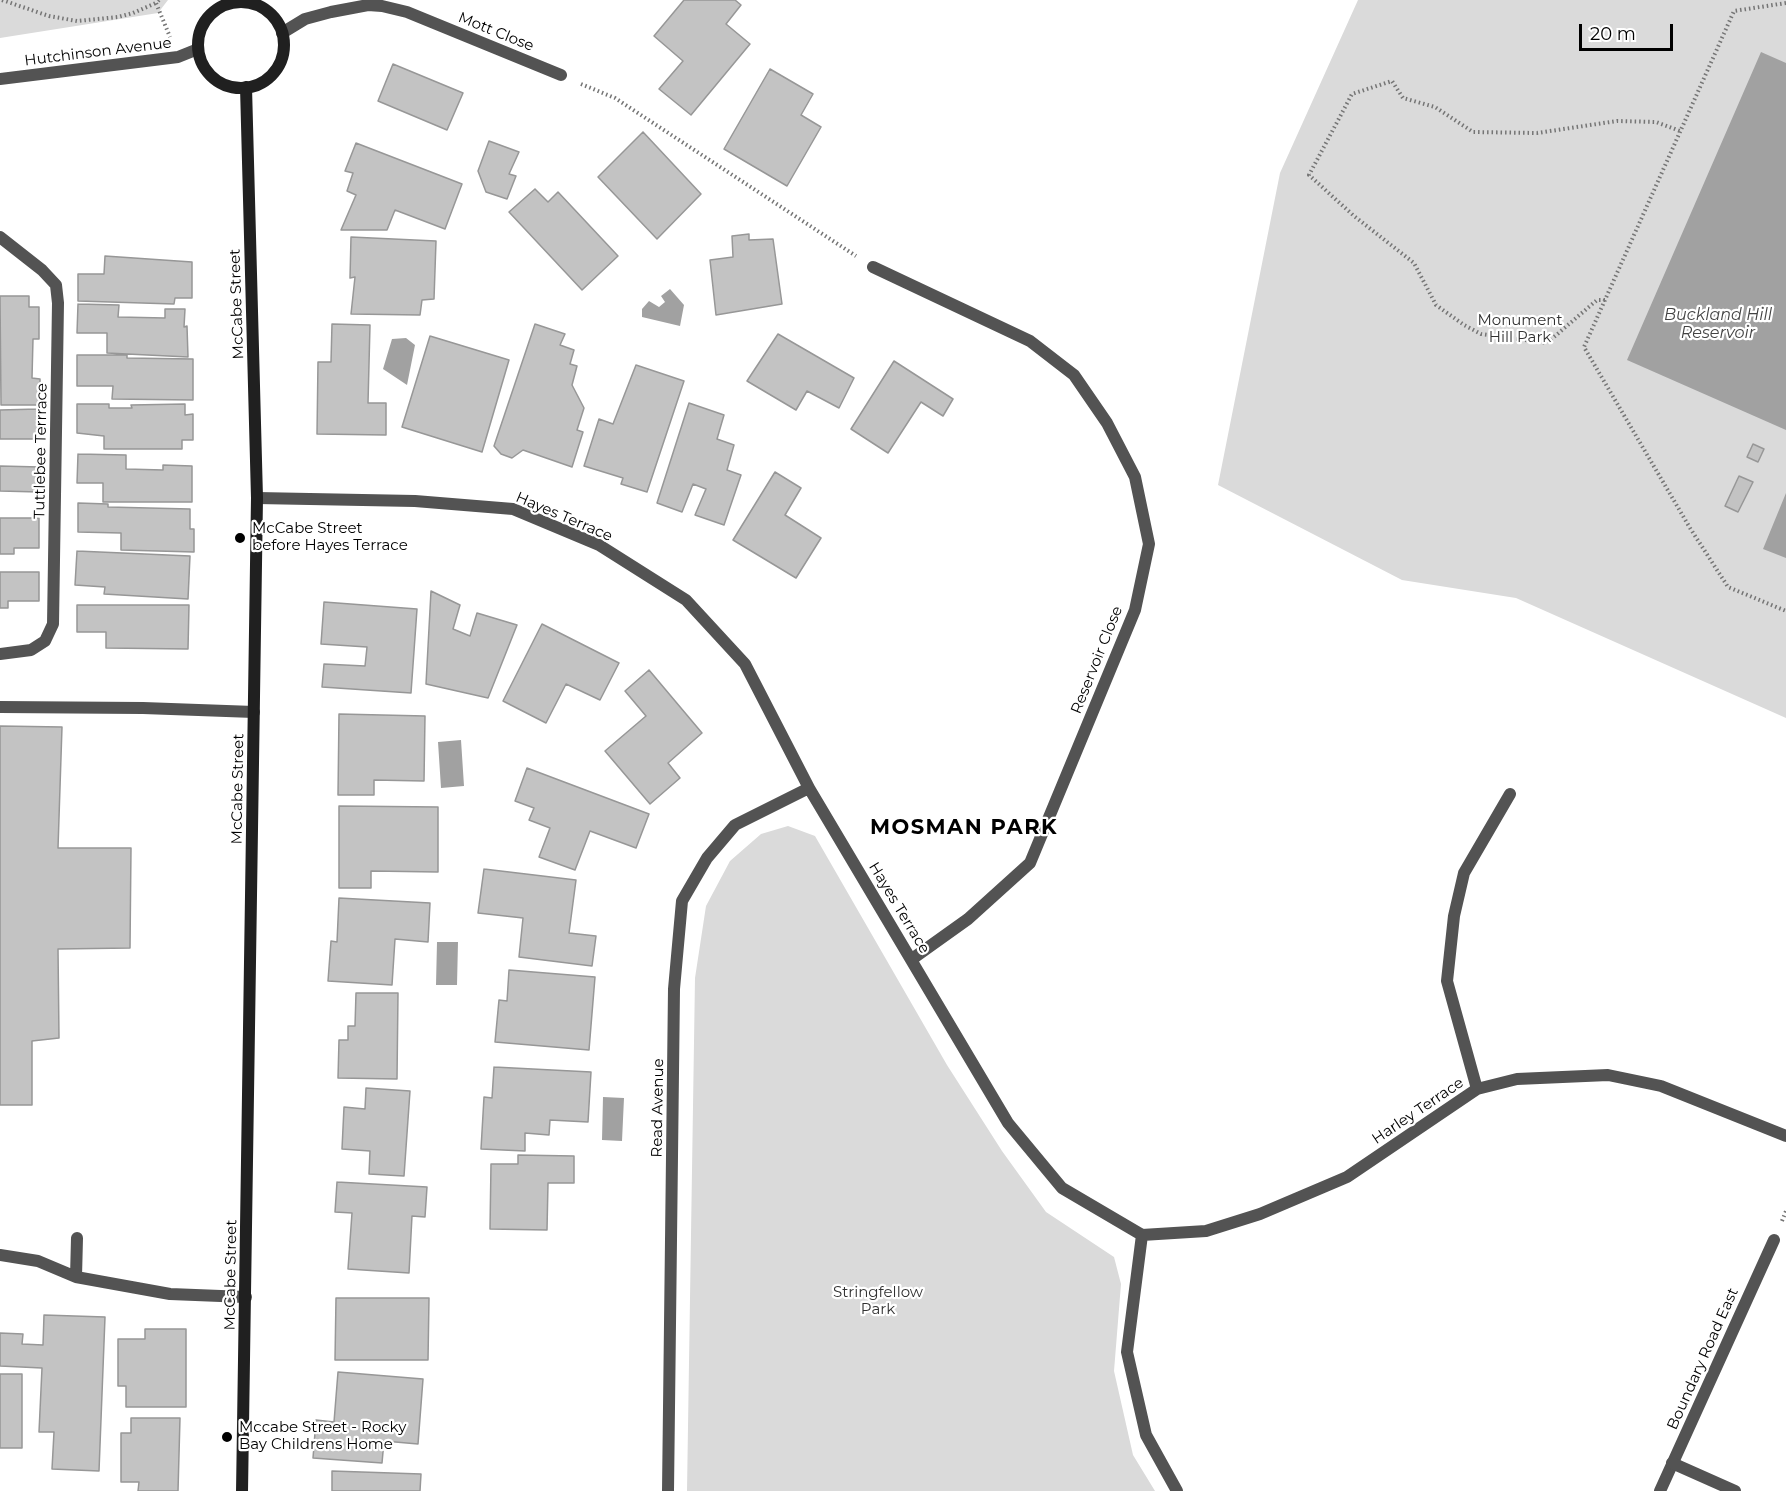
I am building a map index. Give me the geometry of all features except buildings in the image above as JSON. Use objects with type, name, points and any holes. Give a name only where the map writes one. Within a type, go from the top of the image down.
[{"type":"street","points":[[255,2],[272,15],[282,33],[284,48],[280,62],[272,74],[260,83],[246,87],[232,87],[219,82],[209,74],[201,62],[198,49],[199,35],[205,22],[214,11],[227,4],[255,2]]},
{"type":"street","name":"Mott Close","points":[[282,33],[305,19],[330,12],[368,5],[381,6],[407,12],[561,75]]},
{"type":"street","name":"Hutchinson Avenue","points":[[0,79],[178,57],[198,49]]},
{"type":"street","name":"McCabe Street","points":[[242,1491],[257,498],[246,87]]},
{"type":"street","name":"Tuttlebee Terrrace","points":[[0,237],[42,270],[56,285],[58,303],[52,624],[45,641],[31,650],[0,654]]},
{"type":"street","name":"Reservoir Close","points":[[873,267],[1030,341],[1074,375],[1107,423],[1135,477],[1149,544],[1135,610],[1030,863],[968,919],[912,959]]},
{"type":"street","name":"Hayes Terrace","points":[[257,498],[414,501],[513,509],[599,545],[686,600],[745,664],[808,788],[1008,1123],[1062,1188],[1142,1235]]},
{"type":"street","points":[[0,707],[143,708],[254,712]]},
{"type":"street","name":"Read Avenue","points":[[668,1491],[674,1000],[682,901],[706,858],[735,825],[808,788]]},
{"type":"street","points":[[1477,1089],[1447,981],[1454,916],[1464,873],[1510,794]]},
{"type":"street","name":"Harley Terrace","points":[[1142,1235],[1206,1231],[1260,1214],[1347,1177],[1477,1089],[1517,1078],[1608,1075],[1661,1086],[1786,1136]]},
{"type":"street","points":[[1142,1235],[1127,1352],[1146,1435],[1177,1491]]},
{"type":"street","points":[[75,1277],[77,1238]]},
{"type":"street","name":"Boundary Road East","points":[[1660,1491],[1774,1240]]},
{"type":"street","points":[[0,1255],[38,1261],[75,1277],[170,1294],[246,1297]]},
{"type":"street","points":[[1672,1463],[1735,1491]]},
{"type":"path","points":[[2,0],[49,16],[78,21],[134,13],[157,1],[178,57]]},
{"type":"path","points":[[1786,3],[1734,10],[1584,347],[1684,518],[1728,587],[1786,611]]},
{"type":"path","points":[[561,75],[615,98],[873,267]]},
{"type":"path","points":[[1605,300],[1597,300],[1547,344],[1481,334],[1436,305],[1414,263],[1354,216],[1309,175],[1352,93],[1392,81],[1403,98],[1435,107],[1473,132],[1538,133],[1617,120],[1656,122],[1680,131]]},
{"type":"green space","points":[[0,0],[168,0],[158,13],[0,38]]},
{"type":"green space","name":"Monument Hill Park","points":[[1358,0],[1786,0],[1786,718],[1516,598],[1402,580],[1218,485],[1280,173]]},
{"type":"green space","name":"Stringfellow Park","points":[[788,826],[815,836],[947,1065],[1002,1151],[1046,1212],[1114,1257],[1121,1284],[1114,1371],[1133,1455],[1155,1491],[687,1491],[695,978],[706,906],[730,861],[761,834]]},
{"type":"water","name":"Buckland Hill Reservoir","points":[[1761,52],[1786,63],[1786,430],[1627,360]]},
{"type":"water","points":[[670,289],[684,305],[680,326],[642,317],[642,309],[649,301],[659,307],[665,302],[661,296]]},
{"type":"water","points":[[406,338],[415,345],[407,385],[383,369],[392,339]]},
{"type":"water","points":[[1786,493],[1786,558],[1763,549]]},
{"type":"water","points":[[461,740],[464,786],[441,788],[438,742]]},
{"type":"water","points":[[437,942],[458,942],[457,985],[436,985]]},
{"type":"water","points":[[603,1097],[624,1098],[622,1141],[602,1140]]},
{"type":"place","name":"McCabe Street before Hayes Terrace","points":[[240,538]]},
{"type":"place","name":"Mccabe Street - Rocky Bay Childrens Home","points":[[227,1437]]},
{"type":"district","name":"MOSMAN PARK","points":[[964,828]]}]
